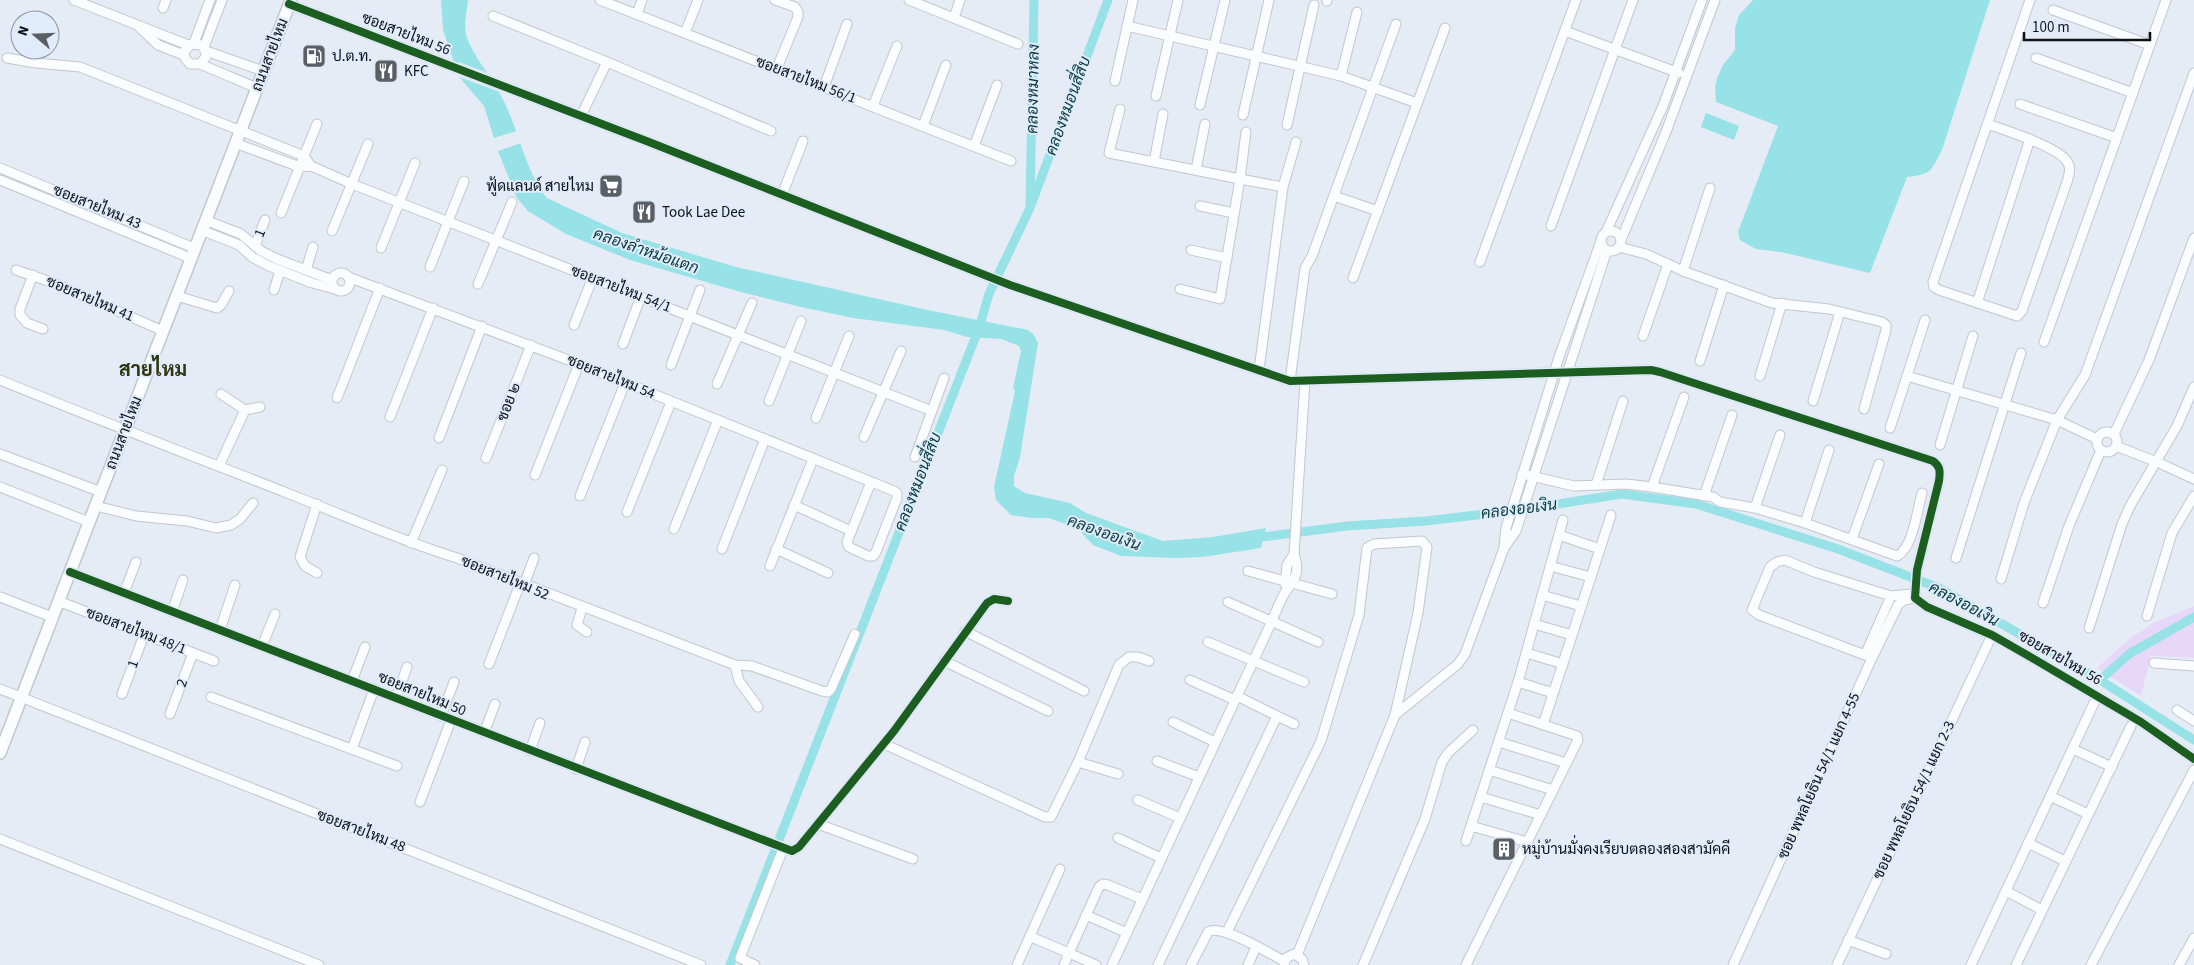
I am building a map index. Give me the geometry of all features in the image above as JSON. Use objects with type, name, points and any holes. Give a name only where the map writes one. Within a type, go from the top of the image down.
[{"type":"main road","name":"ถนนสายไหม","points":[[0,753],[290,2]]},
{"type":"street","points":[[74,0],[136,25],[263,71]]},
{"type":"street","points":[[184,55],[191,44],[210,0]]},
{"type":"street","points":[[200,64],[206,57],[205,49],[222,0]]},
{"type":"street","name":"ซอยสายไหม 56/1","points":[[600,0],[1011,161]]},
{"type":"street","points":[[636,14],[642,0]]},
{"type":"street","points":[[685,34],[698,0]]},
{"type":"street","points":[[775,0],[795,8],[798,12],[777,68]]},
{"type":"street","points":[[909,0],[1018,44]]},
{"type":"street","points":[[954,18],[960,0]]},
{"type":"street","points":[[1115,81],[1133,0]]},
{"type":"street","points":[[1156,96],[1178,0]]},
{"type":"street","points":[[1200,105],[1225,0]]},
{"type":"street","points":[[1243,115],[1268,0]]},
{"type":"street","points":[[1480,262],[1576,0]]},
{"type":"street","points":[[1552,226],[1633,0]]},
{"type":"street","points":[[1395,715],[1458,664],[1465,654],[1504,548],[1508,523],[1522,474],[1554,373],[1601,241],[1663,106],[1702,0]]},
{"type":"street","points":[[1606,250],[1614,251],[1620,244],[1688,76],[1715,0]]},
{"type":"street","points":[[1988,124],[2030,139],[2066,158],[2069,165],[2067,182],[2022,311],[2017,316],[1934,288],[1933,282],[2030,0]]},
{"type":"street","points":[[2044,342],[2166,0]]},
{"type":"street","name":"ซอยสายไหม 56","points":[[290,2],[1010,285],[1290,381],[1567,372],[1660,372],[1933,461],[1938,465],[1940,472],[1939,481],[1917,570],[1914,593],[1927,607],[1992,635],[2141,722],[2194,759]]},
{"type":"street","points":[[1287,124],[1314,5]]},
{"type":"street","points":[[2053,10],[2150,45]]},
{"type":"street","points":[[1341,76],[1357,12]]},
{"type":"street","points":[[493,16],[771,131]]},
{"type":"street","points":[[824,87],[847,24]]},
{"type":"street","points":[[1290,381],[1305,268],[1312,256],[1396,24]]},
{"type":"street","points":[[136,25],[158,44],[184,55],[190,64],[200,64],[257,88]]},
{"type":"street","points":[[1127,26],[1341,76],[1417,103]]},
{"type":"street","points":[[1353,278],[1445,28]]},
{"type":"street","points":[[1565,31],[1615,51],[1688,76]]},
{"type":"street","points":[[873,106],[897,46]]},
{"type":"street","points":[[7,58],[36,63],[80,66],[304,156],[311,166],[300,168],[235,143]]},
{"type":"street","points":[[2036,58],[2133,93]]},
{"type":"street","points":[[581,116],[607,62]]},
{"type":"street","points":[[923,126],[946,65]]},
{"type":"street","points":[[2002,579],[2024,503],[2057,420],[2084,376],[2193,77]]},
{"type":"street","points":[[974,146],[997,84]]},
{"type":"street","points":[[2020,104],[2117,138]]},
{"type":"street","points":[[1120,108],[1109,153],[1284,187]]},
{"type":"street","points":[[1154,162],[1163,114]]},
{"type":"street","points":[[281,214],[317,124]]},
{"type":"street","points":[[1196,170],[1205,124]]},
{"type":"street","points":[[1180,290],[1220,300],[1246,132]]},
{"type":"street","points":[[1976,302],[2030,139]]},
{"type":"street","points":[[782,195],[803,141]]},
{"type":"street","points":[[1259,370],[1284,187],[1296,142]]},
{"type":"street","points":[[332,232],[368,144]]},
{"type":"street","points":[[380,248],[415,163]]},
{"type":"street","name":"ซอยสายไหม 54/1","points":[[311,166],[448,222],[593,277],[932,411]]},
{"type":"street","name":"ซอยสายไหม 43","points":[[0,168],[192,253]]},
{"type":"street","points":[[0,180],[192,253]]},
{"type":"street","points":[[430,267],[464,181]]},
{"type":"street","points":[[1683,271],[1710,188]]},
{"type":"street","points":[[1334,196],[1378,211]]},
{"type":"street","points":[[478,284],[512,202]]},
{"type":"street","points":[[1200,206],[1234,213]]},
{"type":"street","name":"1","points":[[255,246],[265,220]]},
{"type":"street","points":[[203,225],[224,228],[240,234],[255,246],[277,259],[332,280]]},
{"type":"street","points":[[203,225],[239,246],[258,261],[280,271],[319,286],[342,291],[348,288],[348,277],[339,273],[332,280]]},
{"type":"street","points":[[221,237],[224,228]]},
{"type":"street","points":[[1606,232],[1616,232],[1620,244]]},
{"type":"street","points":[[2100,450],[2108,452],[2116,446],[2117,441],[2114,434],[2149,360],[2194,238]]},
{"type":"street","points":[[1504,548],[1518,525],[1534,478],[1606,250],[1601,241]]},
{"type":"street","points":[[1620,244],[1683,271],[1772,303],[1840,312],[1882,322],[1886,325],[1864,409]]},
{"type":"street","points":[[306,270],[313,248]]},
{"type":"street","points":[[1191,250],[1227,258]]},
{"type":"street","points":[[1644,336],[1668,264]]},
{"type":"street","name":"ซอยสายไหม 41","points":[[16,270],[33,275],[163,331]]},
{"type":"street","points":[[274,290],[280,271]]},
{"type":"street","points":[[33,275],[20,309],[20,315],[27,323],[42,329]]},
{"type":"street","name":"ซอยสายไหม 54","points":[[348,277],[531,345],[897,493],[897,498],[873,556],[868,556],[848,547],[847,542],[851,531]]},
{"type":"street","points":[[574,325],[593,277]]},
{"type":"street","points":[[332,280],[335,289]]},
{"type":"street","points":[[1700,361],[1724,285]]},
{"type":"street","points":[[337,398],[380,288]]},
{"type":"street","points":[[671,365],[700,290]]},
{"type":"street","points":[[177,296],[217,308],[229,291]]},
{"type":"street","points":[[623,344],[641,296]]},
{"type":"street","points":[[718,384],[752,303]]},
{"type":"street","points":[[1760,376],[1782,303]]},
{"type":"street","points":[[390,417],[433,308]]},
{"type":"street","points":[[1813,401],[1840,312]]},
{"type":"street","points":[[1890,428],[1925,320]]},
{"type":"street","points":[[769,401],[801,321]]},
{"type":"street","points":[[439,438],[482,326]]},
{"type":"street","points":[[816,418],[849,336]]},
{"type":"street","points":[[1940,445],[1973,336]]},
{"type":"street","name":"ซอย ๒","points":[[486,458],[531,345]]},
{"type":"street","points":[[864,437],[901,351]]},
{"type":"street","points":[[1956,558],[2021,352]]},
{"type":"street","points":[[535,475],[579,364]]},
{"type":"street","points":[[1908,376],[2057,420],[2097,438]]},
{"type":"street","points":[[915,457],[944,378]]},
{"type":"street","name":"ซอยสายไหม 52","points":[[0,380],[125,431],[317,504],[411,544],[457,558],[582,608],[734,665],[752,666],[828,692],[855,634]]},
{"type":"street","points":[[1112,965],[1286,592],[1289,582],[1287,565],[1294,554],[1295,543],[1305,381]]},
{"type":"street","points":[[580,496],[625,383]]},
{"type":"street","points":[[2089,628],[2122,524],[2130,506],[2177,426],[2194,387]]},
{"type":"street","points":[[221,394],[245,410],[260,407]]},
{"type":"street","points":[[1652,487],[1684,397]]},
{"type":"street","points":[[1596,485],[1623,401]]},
{"type":"street","points":[[627,512],[671,402]]},
{"type":"street","points":[[219,466],[245,410]]},
{"type":"street","points":[[1704,496],[1732,415]]},
{"type":"street","points":[[674,529],[718,420]]},
{"type":"street","points":[[2043,603],[2069,526],[2100,450],[2097,438],[2102,432],[2114,434]]},
{"type":"street","points":[[1755,508],[1780,435]]},
{"type":"street","points":[[722,549],[765,439]]},
{"type":"street","points":[[2116,446],[2194,479]]},
{"type":"street","points":[[1805,523],[1829,450]]},
{"type":"street","points":[[0,454],[101,492]]},
{"type":"street","points":[[770,566],[813,459]]},
{"type":"street","points":[[1852,539],[1879,464]]},
{"type":"street","points":[[411,544],[442,470]]},
{"type":"street","points":[[1522,474],[1574,486],[1626,484],[1713,497],[1720,502],[1755,508],[1805,523],[1897,556],[1904,553],[1908,545],[1922,493]]},
{"type":"street","points":[[794,505],[851,531],[871,482]]},
{"type":"street","points":[[0,487],[89,522]]},
{"type":"street","points":[[2146,616],[2172,533],[2194,496]]},
{"type":"street","points":[[96,506],[136,516],[187,521],[216,528],[231,525],[240,519],[252,503]]},
{"type":"street","points":[[317,504],[300,557],[305,566],[317,573]]},
{"type":"street","points":[[1543,725],[1611,514]]},
{"type":"street","points":[[1466,841],[1527,653],[1563,520]]},
{"type":"street","points":[[1559,535],[1600,549]]},
{"type":"street","points":[[1227,932],[1320,740],[1359,615],[1367,548],[1374,544],[1422,542],[1427,547],[1418,613],[1395,715],[1297,955]]},
{"type":"street","points":[[776,549],[828,573]]},
{"type":"street","points":[[489,664],[534,558]]},
{"type":"street","points":[[1891,596],[1865,655],[1759,615],[1752,610],[1770,567],[1777,562],[1785,560],[1814,572],[1891,596],[1914,593]]},
{"type":"street","points":[[124,593],[136,562]]},
{"type":"street","points":[[1550,566],[1591,577]]},
{"type":"street","points":[[1248,571],[1332,594]]},
{"type":"street","name":"ซอยสายไหม 50","points":[[70,572],[782,849]]},
{"type":"street","points":[[172,612],[183,580]]},
{"type":"street","points":[[220,630],[235,584]]},
{"type":"street","name":"ซอย พหลโยธิน 54/1 แยก 4-55","points":[[1733,965],[1889,623],[1898,605],[1914,593]]},
{"type":"street","points":[[1542,595],[1582,606]]},
{"type":"street","points":[[0,597],[52,617]]},
{"type":"street","points":[[755,965],[740,958],[782,849],[796,850],[818,824],[884,744],[987,603],[994,600],[1008,601]]},
{"type":"street","name":"ซอยสายไหม 48/1","points":[[58,601],[214,661]]},
{"type":"street","points":[[1228,602],[1318,642]]},
{"type":"street","points":[[582,608],[577,625],[587,632]]},
{"type":"street","points":[[262,646],[275,614]]},
{"type":"street","points":[[1534,624],[1572,635]]},
{"type":"street","points":[[965,631],[1084,690]]},
{"type":"street","name":"1","points":[[122,694],[144,635]]},
{"type":"street","name":"ซอย พหลโยธิน 54/1 แยก 2-3","points":[[1837,965],[1992,635]]},
{"type":"street","points":[[1208,642],[1304,682]]},
{"type":"street","points":[[352,681],[365,647]]},
{"type":"street","name":"2","points":[[170,714],[193,653]]},
{"type":"street","points":[[1527,653],[1562,664]]},
{"type":"street","points":[[884,744],[1045,817],[1051,817],[1078,762],[1119,665],[1129,657],[1138,657],[1149,661]]},
{"type":"street","points":[[944,661],[1048,711]]},
{"type":"street","points":[[2154,663],[2194,666]]},
{"type":"street","points":[[734,665],[739,682],[758,707]]},
{"type":"street","points":[[396,698],[407,667]]},
{"type":"street","points":[[1190,680],[1294,724]]},
{"type":"street","points":[[441,716],[454,682]]},
{"type":"street","points":[[1518,682],[1553,693]]},
{"type":"street","name":"ซอยสายไหม 48","points":[[0,689],[701,965]]},
{"type":"street","points":[[352,749],[374,689]]},
{"type":"street","points":[[211,697],[397,766]]},
{"type":"street","points":[[484,733],[495,704]]},
{"type":"street","points":[[1971,965],[2094,704]]},
{"type":"street","points":[[2176,710],[2194,721]]},
{"type":"street","points":[[1466,965],[1578,738],[1508,713]]},
{"type":"street","points":[[1158,965],[1277,716]]},
{"type":"street","points":[[420,802],[451,720]]},
{"type":"street","points":[[1173,722],[1215,742]]},
{"type":"street","points":[[530,751],[540,723]]},
{"type":"street","points":[[2016,965],[2131,726]]},
{"type":"street","points":[[1363,965],[1425,818],[1442,762],[1448,753],[1473,730]]},
{"type":"street","points":[[576,769],[585,742]]},
{"type":"street","points":[[1499,742],[1566,763]]},
{"type":"street","points":[[2073,749],[2112,767]]},
{"type":"street","points":[[1156,760],[1199,777]]},
{"type":"street","points":[[1078,762],[1118,774]]},
{"type":"street","points":[[1489,770],[1553,790]]},
{"type":"street","points":[[2091,965],[2194,770]]},
{"type":"street","points":[[2050,796],[2088,814]]},
{"type":"street","points":[[1480,797],[1540,815]]},
{"type":"street","points":[[1138,800],[1180,818]]},
{"type":"street","points":[[818,824],[912,859]]},
{"type":"street","points":[[1471,826],[1527,842]]},
{"type":"street","points":[[1118,838],[1161,858]]},
{"type":"street","points":[[0,839],[319,965]]},
{"type":"street","points":[[2028,843],[2066,861]]},
{"type":"street","points":[[1018,965],[1060,869]]},
{"type":"street","points":[[1064,965],[1099,887],[1103,884],[1142,899]]},
{"type":"street","points":[[2006,891],[2042,910]]},
{"type":"street","points":[[1086,915],[1127,932]]},
{"type":"street","points":[[1191,965],[1208,932],[1215,930],[1227,932],[1284,963],[1291,955],[1297,955],[1302,959],[1304,965]]},
{"type":"street","points":[[1031,937],[1096,965]]},
{"type":"street","points":[[2179,965],[2194,938]]},
{"type":"street","points":[[1848,940],[1886,954]]},
{"type":"street","points":[[1248,965],[1256,947]]},
{"type":"shaded area","points":[[2194,606],[2194,658],[2151,656],[2141,696],[2097,668],[2128,640],[2153,623]]},
{"type":"water","name":"คลองลำหม้อแตก","points":[[441,0],[468,0],[465,24],[467,38],[506,106],[527,162],[539,187],[547,198],[622,233],[736,267],[923,309],[1028,330],[1034,335],[1038,343],[1020,457],[1014,476],[1014,486],[1025,493],[1070,503],[1086,513],[1163,541],[1213,537],[1266,528],[1261,548],[1203,557],[1121,556],[1093,545],[1077,528],[1049,518],[1011,515],[996,500],[994,487],[1015,391],[1013,388],[1021,351],[1019,346],[1001,339],[967,337],[944,330],[853,318],[737,291],[630,260],[566,234],[528,211],[517,198],[498,151],[484,106],[459,77],[443,30]]},
{"type":"water","points":[[1753,0],[1990,0],[1942,150],[1929,171],[1921,175],[1907,177],[1870,273],[1781,252],[1756,249],[1740,240],[1738,232],[1778,126],[1716,102],[1715,87],[1723,65],[1735,50],[1735,28],[1739,15]]},
{"type":"water","points":[[1706,113],[1739,126],[1734,140],[1701,127]]},
{"type":"pier","points":[[459,62],[488,73],[501,90],[500,92],[456,76]]},
{"type":"pier","points":[[520,130],[524,142],[498,151],[494,138]]},
{"type":"waterway","name":"คลองหมาหลง","points":[[1030,203],[1034,0]]},
{"type":"waterway","name":"คลองหมอนสี่สิบ","points":[[730,965],[979,328],[989,294],[1030,208],[1108,0]]},
{"type":"waterway","name":"คลองออเงิน","points":[[1254,538],[1347,526],[1426,521],[1519,510],[1622,494],[1696,504],[1838,549],[1939,588],[2100,680],[2194,740]]},
{"type":"waterway","points":[[2100,680],[2129,654],[2194,617]]},
{"type":"cycle path","points":[[289,4],[649,142],[1010,285],[1290,381],[1651,370],[1933,461],[1937,465],[1940,475],[1917,570],[1915,598],[1927,607],[1992,635],[2027,655],[2141,722],[2194,759]]},
{"type":"cycle path","points":[[70,572],[792,851],[799,847],[894,731],[987,603],[994,599],[1008,601]]},
{"type":"place","name":"ป.ต.ท.","points":[[314,56]]},
{"type":"place","name":"KFC","points":[[386,71]]},
{"type":"place","name":"ฟู้ดแลนด์ สายไหม","points":[[611,186]]},
{"type":"place","name":"Took Lae Dee","points":[[644,212]]},
{"type":"place","name":"หมู่บ้านมั่งคงเรียบตลองสองสามัคคี","points":[[1504,849]]},
{"type":"district","name":"สายไหม","points":[[153,370]]}]
